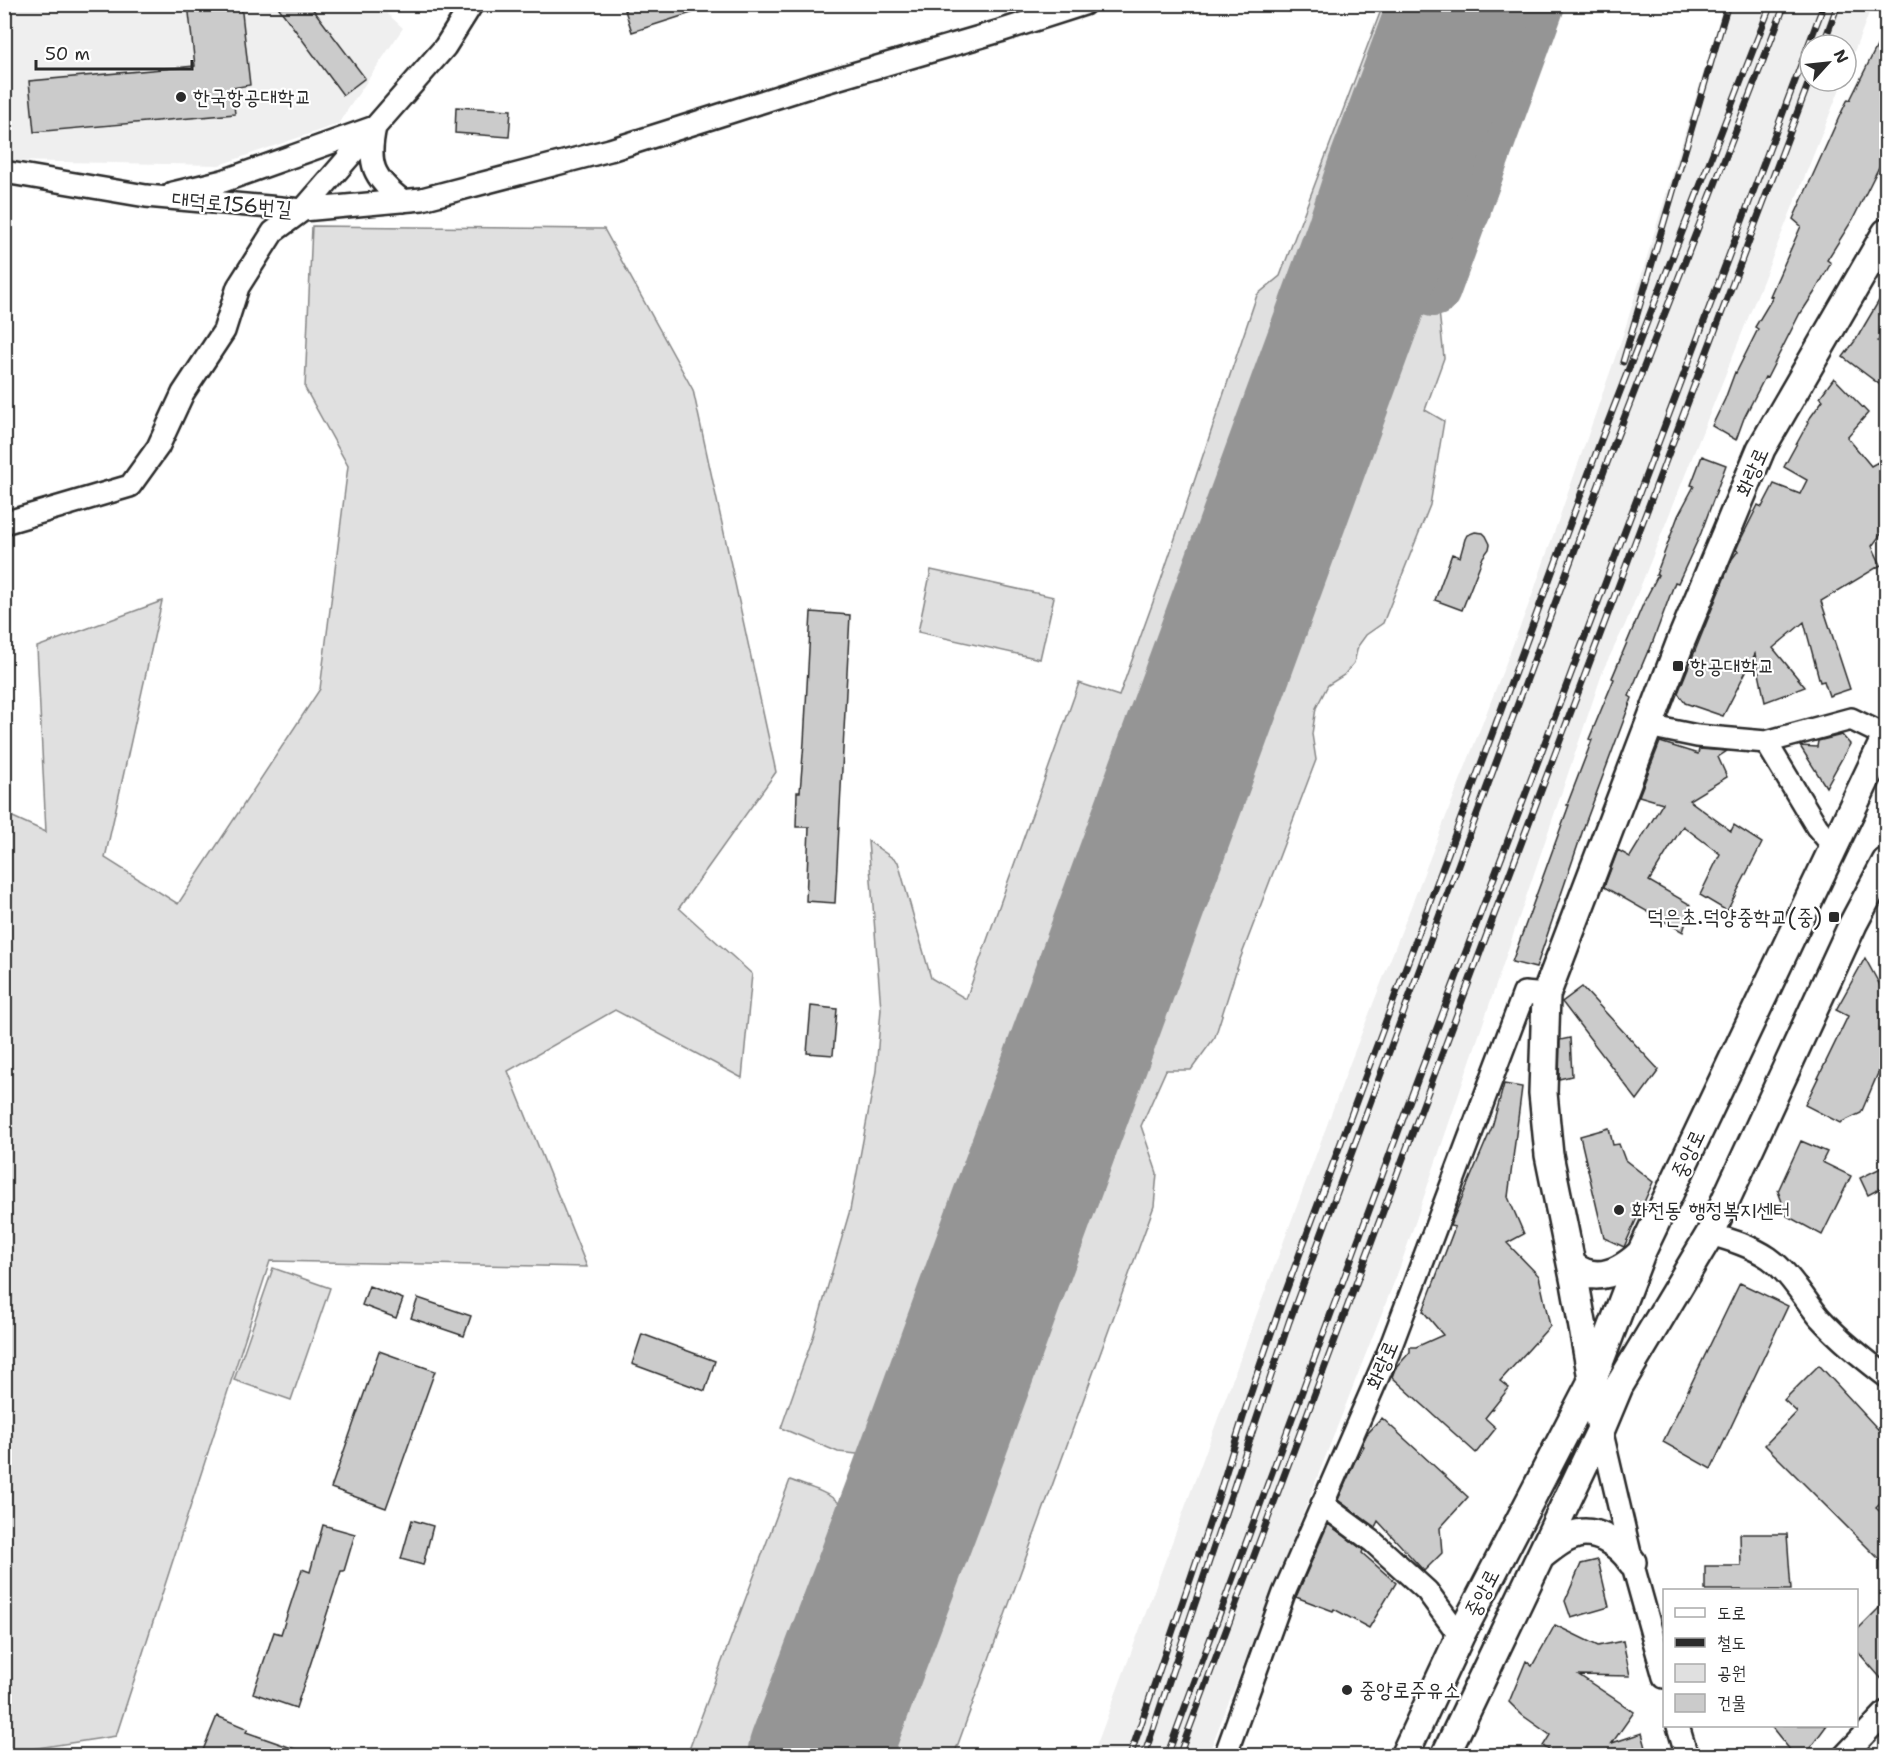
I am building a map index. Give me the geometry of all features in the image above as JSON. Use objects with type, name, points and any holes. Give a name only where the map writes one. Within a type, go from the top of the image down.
[{"type":"main road","name":"화랑로","points":[[1601,1429],[1572,1265],[1549,1155],[1543,1093],[1546,995],[1681,642],[1761,450],[1887,233]]},
{"type":"main road","name":"중앙로","points":[[1404,1755],[1460,1636],[1592,1381],[1641,1253],[1887,736]]},
{"type":"main road","name":"중앙로","points":[[1445,1755],[1601,1429],[1619,1386],[1710,1234],[1853,924],[1887,862]]},
{"type":"main road","points":[[1572,1265],[1584,1273],[1599,1275],[1617,1271],[1641,1253]]},
{"type":"main road","points":[[1541,1555],[1563,1540],[1584,1533],[1616,1543],[1632,1562]]},
{"type":"street","name":"대덕로156번길","points":[[4,172],[158,197],[303,210],[445,47],[472,4]]},
{"type":"street","points":[[4,523],[130,486],[158,447],[183,393],[224,332],[238,287],[273,232],[303,210],[422,199],[610,150],[801,89],[1084,4]]},
{"type":"street","points":[[158,197],[223,181],[375,127]]},
{"type":"street","points":[[375,127],[370,148],[374,168],[384,187],[403,201]]},
{"type":"street","points":[[1648,726],[1697,736],[1766,742],[1851,719],[1887,736]]},
{"type":"street","points":[[1766,742],[1817,827],[1834,847]]},
{"type":"street","name":"화랑로","points":[[1225,1755],[1284,1593],[1389,1351],[1524,993],[1546,995]]},
{"type":"street","points":[[1710,1234],[1740,1242],[1770,1258],[1829,1328],[1887,1376]]},
{"type":"street","points":[[1601,1429],[1632,1562],[1663,1670]]},
{"type":"street","name":"중앙로","points":[[1322,1504],[1372,1541],[1427,1591],[1460,1636]]},
{"type":"street","points":[[1845,1755],[1887,1712]]},
{"type":"street","points":[[1679,1727],[1687,1755]]},
{"type":"shaded area","name":"한국항공대학교","points":[[4,5],[378,5],[403,28],[338,124],[219,165],[9,161]]},
{"type":"shaded area","points":[[1724,5],[1872,5],[1858,42],[1858,33],[1798,33],[1798,93],[1838,93],[1625,625],[1604,668],[1400,1267],[1208,1755],[1093,1755],[1350,1063],[1532,596],[1624,332]]},
{"type":"green space","points":[[1383,5],[1428,5],[902,1424],[894,1437],[874,1450],[857,1454],[838,1452],[781,1428],[813,1337],[850,1210],[876,1071],[881,1009],[868,841],[898,862],[931,978],[966,999],[1079,683],[1119,696],[1161,580],[1257,295],[1280,276]]},
{"type":"green space","points":[[312,226],[604,229],[693,390],[776,772],[679,908],[752,974],[742,1078],[615,1010],[508,1071],[587,1267],[270,1261],[116,1736],[5,1753],[4,813],[46,832],[37,647],[162,601],[105,858],[178,904],[320,689],[348,466],[305,388]]},
{"type":"green space","points":[[1399,252],[1422,267],[1412,296],[1439,311],[1444,358],[1425,410],[1444,421],[1430,505],[1383,623],[1366,635],[1358,646],[1354,663],[1344,675],[1328,685],[1316,708],[1312,734],[1316,760],[1239,962],[1215,1037],[1191,1070],[1166,1070],[1141,1126],[1157,1173],[1154,1206],[954,1755],[846,1755]]},
{"type":"green space","points":[[931,570],[1054,597],[1040,659],[918,632]]},
{"type":"green space","points":[[273,1268],[330,1288],[291,1400],[234,1380]]},
{"type":"green space","points":[[790,1480],[815,1489],[838,1502],[847,1514],[852,1528],[855,1556],[778,1755],[687,1755]]},
{"type":"building","points":[[188,4],[241,4],[250,85],[232,88],[235,114],[34,132],[29,81],[195,66]]},
{"type":"building","points":[[276,4],[309,4],[365,78],[343,95]]},
{"type":"building","points":[[623,4],[706,4],[707,8],[632,32]]},
{"type":"building","points":[[1887,26],[1887,166],[1881,163],[1853,219],[1827,260],[1831,263],[1800,313],[1767,378],[1765,377],[1744,418],[1736,440],[1712,426],[1735,372],[1758,329],[1755,327],[1773,297],[1770,296],[1801,226],[1793,219],[1848,99],[1850,100],[1854,93],[1858,93],[1858,84]]},
{"type":"building","points":[[456,107],[511,110],[509,137],[455,133]]},
{"type":"building","points":[[1887,287],[1887,328],[1878,341],[1887,348],[1887,390],[1843,357]]},
{"type":"building","points":[[1834,378],[1868,413],[1847,437],[1871,466],[1878,462],[1887,481],[1887,526],[1872,546],[1881,565],[1821,601],[1850,689],[1829,696],[1824,681],[1820,682],[1804,622],[1773,648],[1805,687],[1765,702],[1755,654],[1723,716],[1685,703],[1678,693],[1732,559],[1738,551],[1736,550],[1739,543],[1758,505],[1762,507],[1774,484],[1800,494],[1807,480],[1784,467],[1807,422],[1823,400],[1820,397]]},
{"type":"building","points":[[1702,456],[1726,465],[1701,533],[1678,583],[1675,582],[1649,652],[1629,696],[1632,698],[1585,824],[1536,968],[1512,962],[1592,740],[1589,739],[1614,679],[1612,678],[1658,575],[1656,575],[1678,516],[1694,486],[1691,485]]},
{"type":"building","points":[[1475,532],[1483,533],[1490,544],[1462,610],[1435,600],[1452,554],[1460,557],[1467,535]]},
{"type":"building","points":[[811,612],[850,615],[835,903],[806,901],[809,827],[796,827],[797,792],[800,792],[804,742]]},
{"type":"building","points":[[1842,735],[1850,744],[1826,787],[1800,746],[1817,747],[1818,741]]},
{"type":"building","points":[[1660,742],[1698,754],[1699,749],[1727,751],[1718,757],[1727,777],[1689,800],[1731,831],[1734,825],[1762,843],[1727,911],[1700,895],[1720,854],[1683,826],[1649,881],[1691,905],[1683,932],[1604,887],[1618,850],[1630,857],[1663,803],[1639,796]]},
{"type":"building","points":[[1865,958],[1887,998],[1887,1052],[1861,1113],[1840,1123],[1805,1105],[1848,1016],[1836,1010]]},
{"type":"building","points":[[1582,987],[1659,1070],[1637,1100],[1562,1002]]},
{"type":"building","points":[[811,1006],[837,1009],[833,1055],[807,1053]]},
{"type":"building","points":[[1570,1038],[1572,1076],[1559,1079],[1560,1040]]},
{"type":"building","points":[[1504,1084],[1522,1087],[1508,1197],[1524,1234],[1507,1243],[1539,1276],[1550,1326],[1500,1381],[1509,1388],[1485,1418],[1496,1428],[1476,1453],[1392,1377],[1395,1369],[1410,1352],[1410,1347],[1416,1347],[1443,1335],[1423,1311],[1455,1227],[1450,1226],[1492,1127]]},
{"type":"building","name":"화전동 행정복지센터","points":[[1609,1128],[1613,1145],[1619,1144],[1625,1160],[1653,1182],[1624,1247],[1604,1238],[1580,1136]]},
{"type":"building","points":[[1801,1141],[1827,1152],[1822,1162],[1851,1176],[1822,1235],[1787,1216],[1778,1191]]},
{"type":"building","points":[[1887,1165],[1887,1185],[1868,1195],[1860,1178]]},
{"type":"building","points":[[1740,1283],[1788,1306],[1711,1469],[1663,1442]]},
{"type":"building","points":[[369,1286],[403,1299],[396,1318],[362,1305]]},
{"type":"building","points":[[418,1298],[471,1316],[464,1336],[411,1318]]},
{"type":"building","points":[[642,1334],[715,1361],[705,1391],[632,1364]]},
{"type":"building","points":[[379,1351],[435,1371],[386,1508],[331,1488]]},
{"type":"building","points":[[1819,1365],[1887,1439],[1887,1497],[1876,1508],[1887,1518],[1887,1567],[1765,1445],[1797,1412],[1784,1400]]},
{"type":"building","points":[[1382,1418],[1468,1497],[1440,1528],[1442,1553],[1424,1571],[1378,1521],[1375,1527],[1338,1500],[1364,1446],[1362,1444],[1367,1434]]},
{"type":"building","points":[[412,1520],[433,1526],[423,1565],[401,1559]]},
{"type":"building","points":[[1328,1524],[1363,1550],[1362,1553],[1396,1583],[1369,1628],[1334,1609],[1333,1611],[1296,1597]]},
{"type":"building","points":[[323,1525],[355,1534],[296,1708],[253,1693],[274,1632],[281,1634],[302,1569],[310,1572]]},
{"type":"building","points":[[1740,1534],[1787,1534],[1791,1589],[1705,1589],[1705,1566],[1741,1566]]},
{"type":"building","points":[[1598,1560],[1609,1607],[1571,1618],[1565,1601],[1581,1564]]},
{"type":"building","points":[[1887,1600],[1887,1685],[1858,1652],[1858,1629]]},
{"type":"building","points":[[1555,1625],[1598,1646],[1623,1641],[1630,1676],[1579,1675],[1634,1712],[1612,1743],[1642,1733],[1648,1755],[1556,1755],[1543,1746],[1550,1735],[1522,1715],[1509,1702],[1526,1661],[1532,1666]]},
{"type":"building","points":[[217,1716],[248,1729],[246,1732],[306,1753],[305,1755],[201,1755]]},
{"type":"building","points":[[1772,1727],[1826,1727],[1807,1752],[1791,1751]]},
{"type":"taxiway","points":[[1433,289],[1537,4]]},
{"type":"taxiway","points":[[1375,243],[1387,229],[1396,224],[1414,221],[1436,223],[1453,217],[1463,210]]},
{"type":"runway","points":[[818,1756],[918,1491],[1461,4]]},
{"type":"railway","points":[[1623,362],[1728,4]]},
{"type":"railway","points":[[1130,1756],[1280,1307],[1601,440],[1771,4]]},
{"type":"railway","points":[[1144,1756],[1289,1322],[1614,444],[1785,4]]},
{"type":"railway","points":[[1167,1756],[1414,1089],[1824,4]]},
{"type":"railway","points":[[1827,33],[1838,4]]},
{"type":"railway","points":[[1179,1756],[1805,93]]},
{"type":"place","name":"한국항공대학교","points":[[181,97]]},
{"type":"place","name":"항공대학교","points":[[1678,666]]},
{"type":"place","name":"덕은초.덕양중학교(중)","points":[[1834,917]]},
{"type":"place","name":"화전동 행정복지센터","points":[[1619,1210]]},
{"type":"place","name":"중앙로주유소","points":[[1347,1690]]}]
